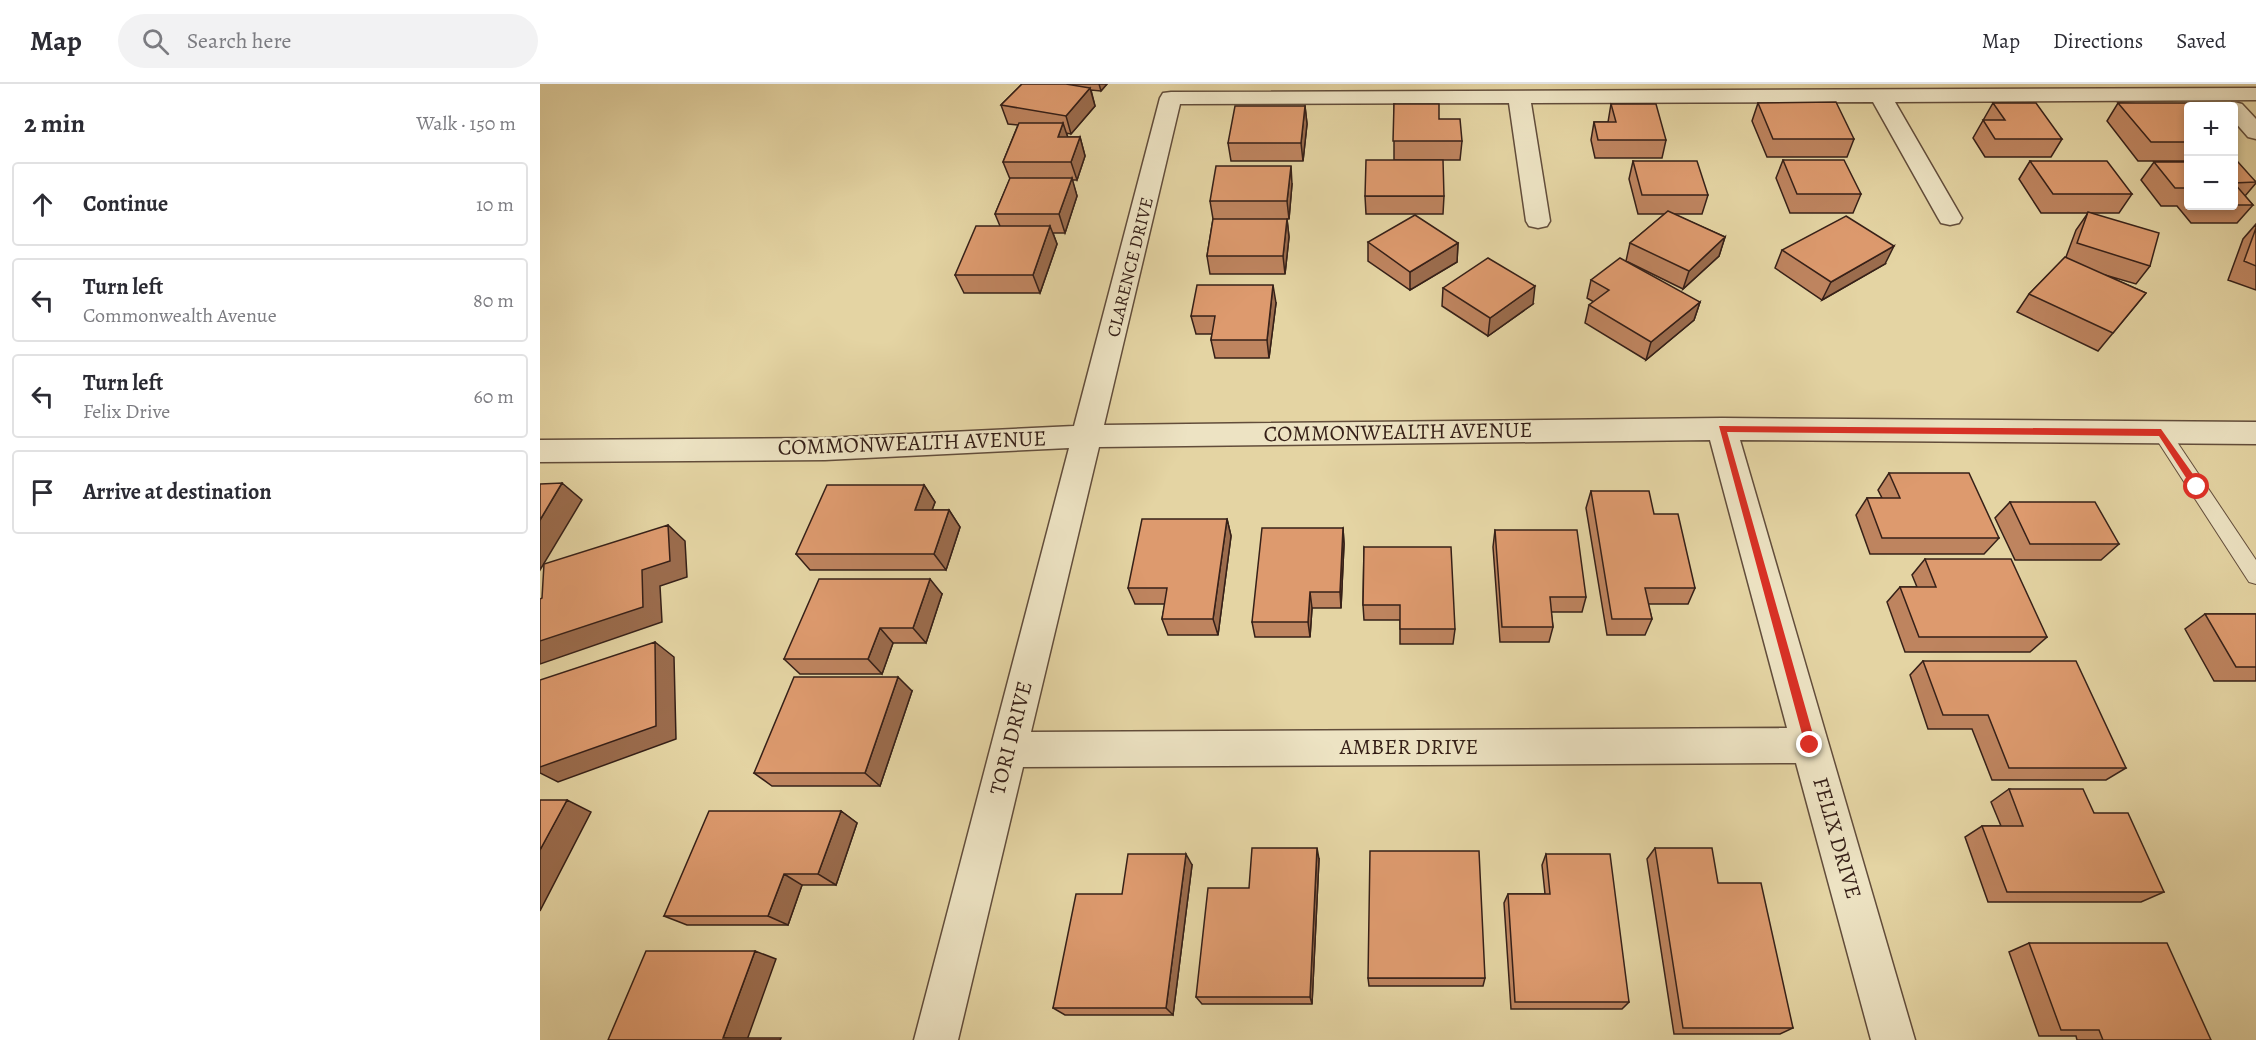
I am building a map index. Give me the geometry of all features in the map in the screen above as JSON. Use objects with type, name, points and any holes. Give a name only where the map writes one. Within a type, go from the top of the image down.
[{"type":"street","points":[[2231,102],[2256,94]]},
{"type":"street","points":[[1880,95],[1950,218]]},
{"type":"street","points":[[1538,221],[1519,97],[1880,95],[2184,102]]},
{"type":"street","name":"CLARENCE DRIVE","points":[[1088,436],[1171,98],[1519,97]]},
{"type":"street","points":[[2238,113],[2256,132]]},
{"type":"street","name":"COMMONWEALTH AVENUE","points":[[540,451],[825,449],[1088,436],[1722,429],[2256,433]]},
{"type":"street","name":"FELIX DRIVE","points":[[1722,429],[1893,1040]]},
{"type":"street","name":"TORI DRIVE","points":[[936,1040],[1088,436]]},
{"type":"street","name":"AMBER DRIVE","points":[[1008,750],[1810,745]]},
{"type":"lane","points":[[2161,432],[2256,576]]},
{"type":"building","points":[[1022,84],[1066,84],[1090,88],[1066,116],[1001,105]]},
{"type":"building","points":[[1836,102],[1854,139],[1773,139],[1758,103]]},
{"type":"building","points":[[1993,103],[2036,103],[2062,139],[1995,139],[1983,120],[2005,120]]},
{"type":"building","points":[[2118,103],[2184,103],[2184,142],[2151,142]]},
{"type":"building","points":[[1394,104],[1439,104],[1439,119],[1460,119],[1462,141],[1393,141]]},
{"type":"building","points":[[1611,104],[1656,104],[1666,140],[1598,140],[1594,122],[1616,122]]},
{"type":"building","points":[[1235,106],[1305,106],[1301,143],[1228,143]]},
{"type":"building","points":[[1019,123],[1063,123],[1058,137],[1080,137],[1071,162],[1003,162]]},
{"type":"building","points":[[1366,160],[1443,160],[1444,196],[1365,196]]},
{"type":"building","points":[[1783,160],[1844,160],[1861,194],[1797,194]]},
{"type":"building","points":[[1633,161],[1697,161],[1708,195],[1642,195]]},
{"type":"building","points":[[2030,161],[2107,161],[2132,194],[2053,194]]},
{"type":"building","points":[[2154,162],[2184,162],[2184,188],[2175,188]]},
{"type":"building","points":[[2238,162],[2256,182],[2238,183]]},
{"type":"building","points":[[1216,166],[1291,166],[1287,201],[1210,201]]},
{"type":"building","points":[[1010,178],[1072,178],[1059,214],[995,214]]},
{"type":"building","points":[[2238,188],[2253,205],[2238,205]]},
{"type":"building","points":[[1668,211],[1725,237],[1689,271],[1630,243]]},
{"type":"building","points":[[2088,212],[2159,233],[2150,266],[2077,243]]},
{"type":"building","points":[[1415,215],[1458,243],[1410,272],[1368,242]]},
{"type":"building","points":[[1846,216],[1894,246],[1831,282],[1782,250]]},
{"type":"building","points":[[1213,219],[1287,219],[1283,256],[1207,256]]},
{"type":"building","points":[[976,226],[1050,226],[1033,275],[955,275]]},
{"type":"building","points":[[2256,228],[2256,266],[2244,261]]},
{"type":"building","points":[[2065,257],[2146,293],[2113,333],[2029,294]]},
{"type":"building","points":[[1488,258],[1535,286],[1490,318],[1443,288]]},
{"type":"building","points":[[1620,258],[1700,302],[1651,342],[1589,305],[1609,290],[1591,280]]},
{"type":"building","points":[[1197,285],[1273,285],[1267,340],[1211,340],[1215,316],[1191,316]]},
{"type":"building","points":[[1889,473],[1969,473],[1999,538],[1882,538],[1867,498],[1900,498]]},
{"type":"building","points":[[562,483],[540,520],[540,484]]},
{"type":"building","points":[[827,485],[924,485],[915,510],[949,510],[934,554],[796,554]]},
{"type":"building","points":[[1591,491],[1649,491],[1654,514],[1678,514],[1695,588],[1645,588],[1652,619],[1612,619]]},
{"type":"building","points":[[2010,502],[2095,502],[2119,544],[2030,544]]},
{"type":"building","points":[[1142,519],[1227,519],[1213,619],[1162,619],[1167,588],[1128,588]]},
{"type":"building","points":[[668,525],[670,561],[642,570],[643,607],[540,641],[540,599],[542,598],[544,564]]},
{"type":"building","points":[[1262,528],[1343,528],[1340,592],[1310,592],[1308,622],[1252,622]]},
{"type":"building","points":[[1495,530],[1577,530],[1586,597],[1550,597],[1553,627],[1502,627]]},
{"type":"building","points":[[1364,547],[1451,547],[1455,629],[1400,629],[1400,605],[1363,605]]},
{"type":"building","points":[[1925,559],[2011,559],[2047,637],[1919,637],[1900,587],[1936,587]]},
{"type":"building","points":[[819,579],[930,579],[913,628],[880,628],[868,659],[784,659]]},
{"type":"building","points":[[2205,614],[2256,614],[2256,667],[2236,667]]},
{"type":"building","points":[[655,642],[656,726],[540,767],[540,680]]},
{"type":"building","points":[[1923,661],[2076,661],[2126,768],[2009,768],[1988,715],[1943,715]]},
{"type":"building","points":[[794,677],[898,677],[865,773],[754,773]]},
{"type":"building","points":[[2009,789],[2083,789],[2094,813],[2128,813],[2164,892],[2007,892],[1982,826],[2023,826]]},
{"type":"building","points":[[540,800],[567,800],[540,850]]},
{"type":"building","points":[[709,811],[841,811],[818,874],[784,874],[768,916],[664,916]]},
{"type":"building","points":[[1252,848],[1317,848],[1310,997],[1196,997],[1208,888],[1249,888]]},
{"type":"building","points":[[1655,848],[1712,848],[1718,883],[1761,883],[1793,1028],[1683,1028]]},
{"type":"building","points":[[1370,851],[1479,851],[1485,978],[1368,978]]},
{"type":"building","points":[[1128,854],[1186,854],[1166,1008],[1053,1008],[1076,894],[1122,894]]},
{"type":"building","points":[[1546,854],[1610,854],[1629,1002],[1515,1002],[1508,894],[1550,894]]},
{"type":"building","points":[[2029,943],[2167,943],[2211,1040],[2103,1040],[2099,1030],[2061,1030]]},
{"type":"building","points":[[646,951],[755,951],[723,1038],[781,1038],[780,1040],[608,1040]]},
{"type":"route","points":[[1810,745],[1722,429],[2161,432],[2197,487]]}]
